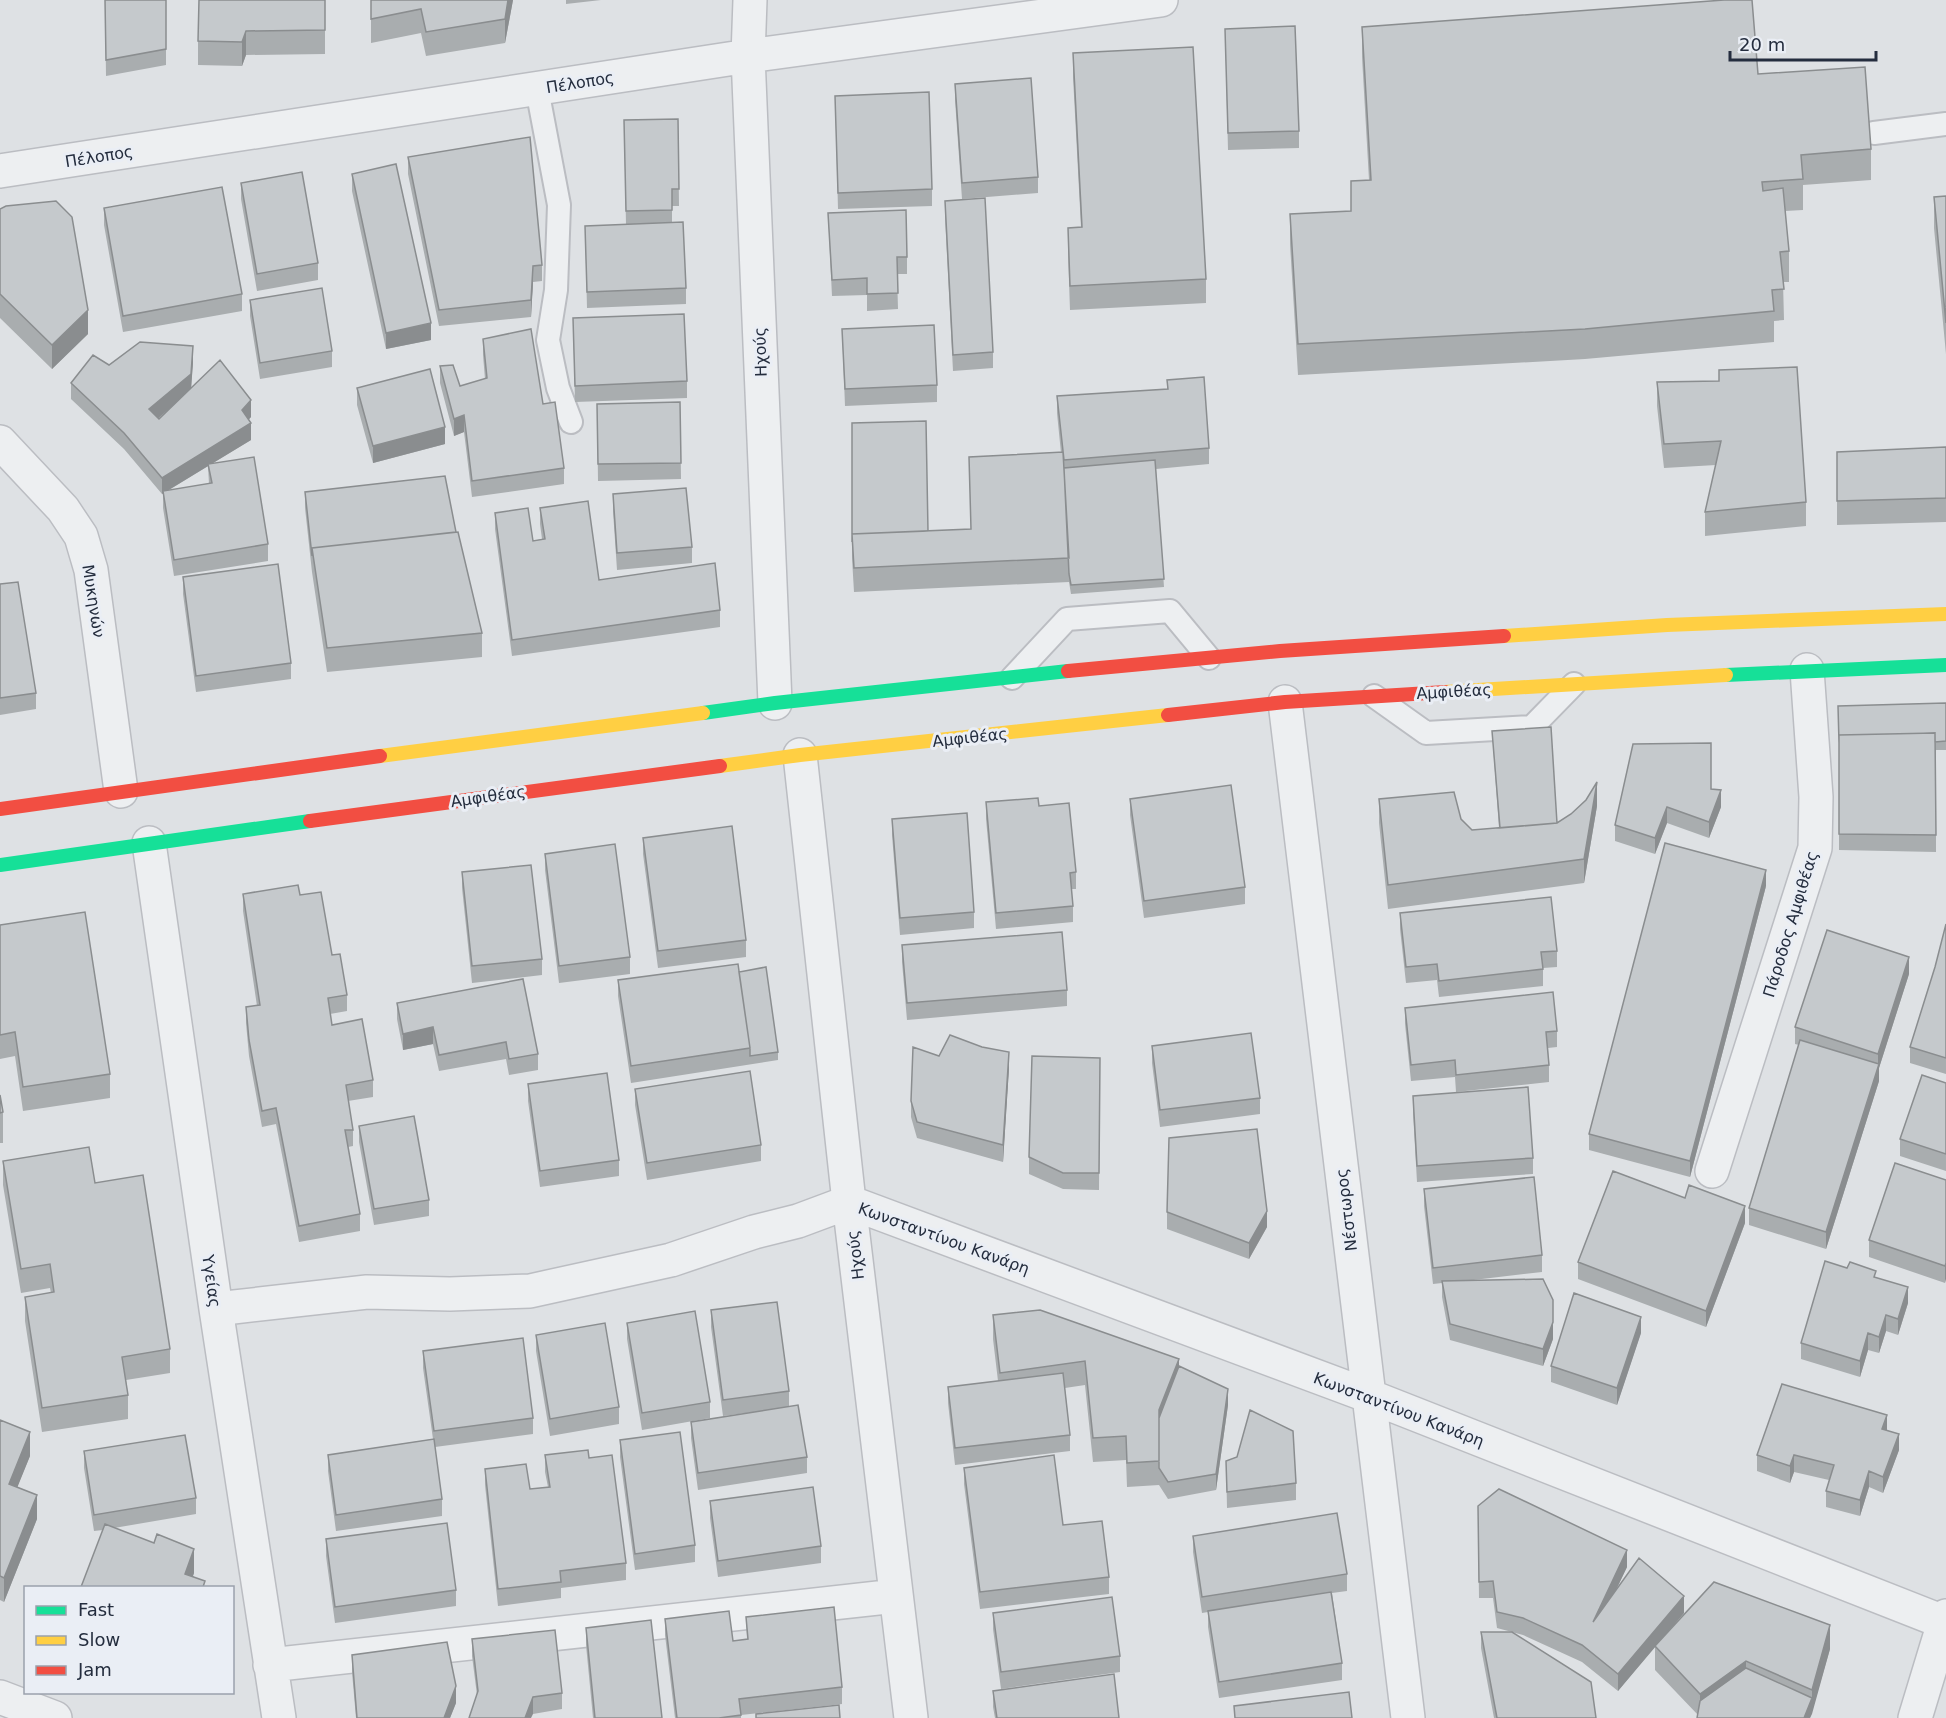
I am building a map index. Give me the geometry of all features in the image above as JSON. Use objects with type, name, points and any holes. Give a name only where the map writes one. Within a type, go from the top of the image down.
[{"type":"main road","points":[[0,809],[775,703],[1209,658],[1280,651],[1667,625],[1946,614]]},
{"type":"main road","name":"Αμφιθέας","points":[[0,865],[800,755],[1285,702],[1807,670],[1946,665]]},
{"type":"street","name":"Ηχούς","points":[[750,0],[748,56],[775,703]]},
{"type":"street","name":"Πέλοπος","points":[[0,171],[748,56],[1161,0]]},
{"type":"street","name":"Μυκηνών","points":[[0,442],[63,509],[81,536],[91,570],[120,791]]},
{"type":"street","name":"Πάροδος Αμφιθέας","points":[[1712,1171],[1815,848],[1816,797],[1807,670]]},
{"type":"street","name":"Νέστωρος","points":[[1285,702],[1408,1718]]},
{"type":"street","name":"Ηχούς","points":[[800,755],[849,1202],[911,1718]]},
{"type":"street","name":"Υγείας","points":[[149,843],[216,1308],[279,1718]]},
{"type":"street","name":"Κωνσταντίνου Κανάρη","points":[[849,1202],[1369,1396],[1945,1620]]},
{"type":"street","points":[[216,1308],[367,1292],[450,1294],[530,1291],[671,1260],[754,1232],[798,1221],[849,1202]]},
{"type":"street","points":[[270,1665],[896,1596]]},
{"type":"street","points":[[1914,1718],[1945,1620]]},
{"type":"street","points":[[0,1697],[55,1718]]},
{"type":"lane","points":[[537,89],[559,205],[556,290],[548,340],[558,388],[571,422]]},
{"type":"lane","points":[[1874,133],[1946,124]]},
{"type":"lane","points":[[1012,678],[1067,619],[1170,611],[1209,658]]},
{"type":"lane","points":[[1374,696],[1426,733],[1532,727],[1574,684]]},
{"type":"building","points":[[105,0],[166,0],[166,49],[106,60]]},
{"type":"building","points":[[199,0],[325,0],[325,30],[246,31],[242,42],[198,41]]},
{"type":"building","points":[[371,0],[508,0],[505,19],[426,32],[421,9],[371,19]]},
{"type":"building","points":[[1724,0],[1752,0],[1758,74],[1865,67],[1871,149],[1801,155],[1803,179],[1762,182],[1763,191],[1783,188],[1789,251],[1780,252],[1784,289],[1772,290],[1774,311],[1585,329],[1298,344],[1290,214],[1351,211],[1351,181],[1371,180],[1362,27]]},
{"type":"building","points":[[1295,26],[1299,131],[1228,133],[1225,29]]},
{"type":"building","points":[[1193,47],[1206,279],[1070,286],[1068,228],[1082,227],[1073,53]]},
{"type":"building","points":[[1031,78],[1038,177],[962,183],[955,84]]},
{"type":"building","points":[[929,92],[932,189],[838,193],[835,96]]},
{"type":"building","points":[[678,119],[679,189],[672,189],[672,210],[626,211],[624,120]]},
{"type":"building","points":[[530,137],[542,265],[533,266],[531,300],[439,310],[408,157]]},
{"type":"building","points":[[396,164],[431,323],[386,333],[352,174]]},
{"type":"building","points":[[302,172],[318,263],[257,274],[241,183]]},
{"type":"building","points":[[222,187],[242,294],[123,316],[104,208]]},
{"type":"building","points":[[1946,196],[1946,323],[1934,197]]},
{"type":"building","points":[[985,198],[993,352],[953,355],[945,201]]},
{"type":"building","points":[[56,201],[72,217],[88,310],[52,345],[0,294],[0,209],[6,206]]},
{"type":"building","points":[[906,210],[907,257],[897,257],[898,293],[867,294],[867,278],[832,280],[828,213]]},
{"type":"building","points":[[683,222],[686,288],[587,292],[585,226]]},
{"type":"building","points":[[322,288],[332,351],[260,363],[250,300]]},
{"type":"building","points":[[684,314],[687,381],[575,386],[573,318]]},
{"type":"building","points":[[934,325],[937,385],[845,389],[842,329]]},
{"type":"building","points":[[531,329],[543,404],[555,402],[564,468],[472,481],[464,415],[454,419],[440,366],[453,365],[460,386],[487,378],[483,339]]},
{"type":"building","points":[[140,342],[193,346],[191,374],[149,409],[159,419],[220,360],[251,400],[242,410],[251,423],[162,478],[124,433],[71,383],[93,355],[109,365]]},
{"type":"building","points":[[1797,367],[1806,502],[1705,512],[1721,441],[1664,444],[1657,382],[1719,381],[1719,370]]},
{"type":"building","points":[[430,369],[445,427],[373,446],[357,388]]},
{"type":"building","points":[[1204,377],[1209,448],[1064,460],[1057,396],[1168,389],[1167,380]]},
{"type":"building","points":[[680,402],[681,463],[598,464],[597,404]]},
{"type":"building","points":[[926,421],[928,531],[852,534],[852,423]]},
{"type":"building","points":[[1946,447],[1946,498],[1837,501],[1837,452]]},
{"type":"building","points":[[1063,452],[1069,558],[854,568],[852,534],[971,529],[969,457]]},
{"type":"building","points":[[254,457],[268,544],[174,560],[163,491],[212,483],[208,464]]},
{"type":"building","points":[[1155,460],[1164,579],[1071,585],[1064,468]]},
{"type":"building","points":[[445,476],[456,532],[312,548],[312,556],[305,492]]},
{"type":"building","points":[[686,488],[692,547],[617,553],[613,494]]},
{"type":"building","points":[[588,501],[599,580],[715,563],[720,610],[512,640],[495,513],[528,508],[533,541],[545,539],[540,508]]},
{"type":"building","points":[[458,532],[482,633],[327,648],[312,548]]},
{"type":"building","points":[[278,564],[291,663],[196,676],[183,577]]},
{"type":"building","points":[[18,582],[36,693],[0,698],[0,584]]},
{"type":"building","points":[[1946,703],[1946,741],[1935,742],[1935,733],[1839,735],[1839,743],[1838,706]]},
{"type":"building","points":[[1551,727],[1557,823],[1500,828],[1492,731]]},
{"type":"building","points":[[1935,733],[1936,835],[1839,834],[1839,735]]},
{"type":"building","points":[[1711,743],[1711,789],[1721,790],[1709,822],[1667,807],[1655,838],[1615,825],[1633,744]]},
{"type":"building","points":[[1597,782],[1584,859],[1388,885],[1379,799],[1454,792],[1461,819],[1472,830],[1557,823],[1586,800]]},
{"type":"building","points":[[1231,785],[1245,887],[1144,901],[1130,799]]},
{"type":"building","points":[[1038,798],[1039,806],[1069,803],[1076,872],[1070,873],[1073,906],[996,913],[986,802]]},
{"type":"building","points":[[967,813],[974,912],[900,918],[892,819]]},
{"type":"building","points":[[732,826],[746,940],[658,951],[643,838]]},
{"type":"building","points":[[1665,843],[1766,870],[1690,1161],[1589,1134]]},
{"type":"building","points":[[615,844],[630,957],[559,966],[545,854]]},
{"type":"building","points":[[531,865],[542,959],[472,966],[462,872]]},
{"type":"building","points":[[298,885],[300,895],[321,892],[332,955],[340,954],[347,995],[328,998],[332,1025],[362,1019],[373,1080],[346,1085],[353,1130],[345,1130],[360,1214],[299,1226],[276,1108],[262,1111],[249,1040],[246,1007],[260,1005],[243,894]]},
{"type":"building","points":[[1551,897],[1557,951],[1541,952],[1543,969],[1439,981],[1437,964],[1406,967],[1400,913]]},
{"type":"building","points":[[85,912],[110,1074],[23,1087],[15,1032],[0,1035],[0,925]]},
{"type":"building","points":[[1946,924],[1946,1058],[1910,1047]]},
{"type":"building","points":[[1827,930],[1909,957],[1878,1054],[1795,1027]]},
{"type":"building","points":[[1062,932],[1067,990],[907,1003],[902,945]]},
{"type":"building","points":[[738,964],[750,1048],[631,1066],[618,980]]},
{"type":"building","points":[[766,967],[778,1052],[750,1056],[739,972]]},
{"type":"building","points":[[523,979],[538,1054],[509,1059],[506,1042],[439,1055],[433,1027],[403,1034],[397,1003]]},
{"type":"building","points":[[1553,992],[1557,1031],[1546,1032],[1549,1065],[1456,1075],[1455,1060],[1411,1065],[1405,1008]]},
{"type":"building","points":[[1251,1033],[1260,1098],[1160,1110],[1152,1046]]},
{"type":"building","points":[[950,1035],[982,1047],[1009,1052],[1003,1145],[917,1122],[911,1101],[913,1047],[939,1056]]},
{"type":"building","points":[[1800,1040],[1879,1064],[1826,1232],[1749,1208]]},
{"type":"building","points":[[1032,1056],[1100,1058],[1099,1173],[1063,1173],[1029,1157]]},
{"type":"building","points":[[750,1071],[761,1145],[647,1163],[635,1089]]},
{"type":"building","points":[[607,1073],[619,1160],[540,1171],[528,1084]]},
{"type":"building","points":[[1922,1075],[1946,1083],[1946,1154],[1900,1139]]},
{"type":"building","points":[[1528,1087],[1533,1158],[1417,1166],[1413,1096]]},
{"type":"building","points":[[0,1095],[3,1112],[0,1113]]},
{"type":"building","points":[[414,1116],[429,1200],[374,1209],[359,1126]]},
{"type":"building","points":[[1257,1129],[1267,1211],[1249,1243],[1167,1212],[1169,1138]]},
{"type":"building","points":[[89,1147],[95,1183],[143,1175],[170,1349],[122,1357],[128,1395],[42,1408],[25,1297],[54,1292],[50,1264],[21,1269],[3,1161]]},
{"type":"building","points":[[1895,1163],[1946,1180],[1945,1266],[1869,1240]]},
{"type":"building","points":[[1613,1171],[1685,1198],[1689,1185],[1745,1206],[1706,1311],[1578,1262]]},
{"type":"building","points":[[1534,1177],[1542,1255],[1433,1268],[1424,1189]]},
{"type":"building","points":[[1825,1261],[1847,1268],[1850,1262],[1876,1271],[1874,1277],[1908,1287],[1898,1319],[1886,1315],[1879,1337],[1868,1333],[1860,1361],[1801,1343]]},
{"type":"building","points":[[1543,1279],[1553,1300],[1553,1322],[1543,1349],[1450,1324],[1442,1281]]},
{"type":"building","points":[[1574,1293],[1641,1317],[1617,1388],[1551,1366]]},
{"type":"building","points":[[777,1302],[789,1391],[723,1400],[711,1310]]},
{"type":"building","points":[[1040,1310],[1179,1359],[1159,1410],[1159,1461],[1127,1463],[1126,1436],[1093,1438],[1085,1361],[1000,1373],[993,1315]]},
{"type":"building","points":[[695,1311],[710,1402],[642,1413],[627,1323]]},
{"type":"building","points":[[605,1323],[619,1407],[550,1419],[536,1335]]},
{"type":"building","points":[[523,1338],[533,1418],[434,1431],[423,1351]]},
{"type":"building","points":[[1179,1366],[1228,1389],[1216,1474],[1168,1482],[1159,1468],[1159,1418]]},
{"type":"building","points":[[1063,1373],[1070,1435],[955,1448],[948,1387]]},
{"type":"building","points":[[1782,1384],[1887,1415],[1882,1429],[1899,1434],[1883,1477],[1869,1471],[1860,1500],[1826,1491],[1834,1465],[1794,1455],[1790,1466],[1757,1455]]},
{"type":"building","points":[[798,1405],[807,1457],[698,1473],[691,1422]]},
{"type":"building","points":[[1250,1410],[1293,1431],[1296,1483],[1227,1492],[1226,1461],[1237,1457]]},
{"type":"building","points":[[0,1420],[30,1432],[9,1484],[37,1495],[4,1578],[0,1576]]},
{"type":"building","points":[[680,1432],[695,1545],[635,1554],[620,1440]]},
{"type":"building","points":[[185,1435],[196,1498],[94,1515],[84,1451]]},
{"type":"building","points":[[434,1439],[442,1499],[336,1515],[328,1455]]},
{"type":"building","points":[[588,1450],[589,1458],[612,1455],[626,1563],[560,1571],[561,1582],[498,1589],[485,1469],[526,1464],[530,1489],[550,1487],[545,1455]]},
{"type":"building","points":[[1054,1455],[1063,1525],[1102,1521],[1109,1577],[980,1592],[964,1468]]},
{"type":"building","points":[[813,1487],[821,1546],[718,1561],[710,1501]]},
{"type":"building","points":[[1499,1489],[1627,1550],[1593,1622],[1639,1558],[1684,1596],[1618,1674],[1582,1645],[1523,1618],[1497,1612],[1493,1581],[1479,1582],[1478,1506]]},
{"type":"building","points":[[1337,1513],[1347,1574],[1202,1597],[1193,1536]]},
{"type":"building","points":[[447,1523],[456,1590],[335,1607],[326,1539]]},
{"type":"building","points":[[105,1524],[154,1543],[157,1534],[194,1549],[185,1574],[205,1581],[203,1586],[81,1586]]},
{"type":"building","points":[[1714,1582],[1830,1625],[1812,1690],[1746,1661],[1700,1694],[1655,1646]]},
{"type":"building","points":[[1331,1592],[1342,1663],[1219,1682],[1208,1611]]},
{"type":"building","points":[[1112,1597],[1120,1656],[1001,1672],[993,1613]]},
{"type":"building","points":[[834,1607],[842,1687],[739,1699],[741,1715],[719,1718],[677,1718],[665,1619],[729,1611],[733,1641],[748,1639],[746,1617]]},
{"type":"building","points":[[651,1620],[662,1718],[595,1718],[586,1628]]},
{"type":"building","points":[[555,1630],[562,1693],[533,1697],[525,1718],[469,1718],[478,1691],[472,1639]]},
{"type":"building","points":[[1481,1632],[1512,1632],[1591,1682],[1596,1718],[1497,1718]]},
{"type":"building","points":[[447,1642],[456,1686],[444,1718],[357,1718],[352,1655]]},
{"type":"building","points":[[1746,1668],[1812,1698],[1804,1718],[1697,1718],[1700,1701]]},
{"type":"building","points":[[1114,1674],[1119,1718],[997,1718],[993,1691]]},
{"type":"building","points":[[1349,1692],[1352,1718],[1235,1718],[1234,1706]]},
{"type":"building","points":[[839,1705],[840,1718],[756,1718],[756,1714]]},
{"type":"traffic: fast","points":[[1726,675],[1946,665]]},
{"type":"traffic: fast","points":[[703,713],[1068,671]]},
{"type":"traffic: fast","points":[[0,865],[310,821]]},
{"type":"traffic: slow","points":[[1504,636],[1667,625],[1946,614]]},
{"type":"traffic: slow","points":[[1445,692],[1726,675]]},
{"type":"traffic: slow","points":[[380,756],[703,713]]},
{"type":"traffic: slow","points":[[720,766],[800,755],[1168,715]]},
{"type":"traffic: jam","points":[[1068,671],[1280,651],[1504,636]]},
{"type":"traffic: jam","points":[[1168,715],[1285,702],[1445,692]]},
{"type":"traffic: jam","points":[[0,809],[380,756]]},
{"type":"traffic: jam","points":[[310,821],[720,766]]}]
